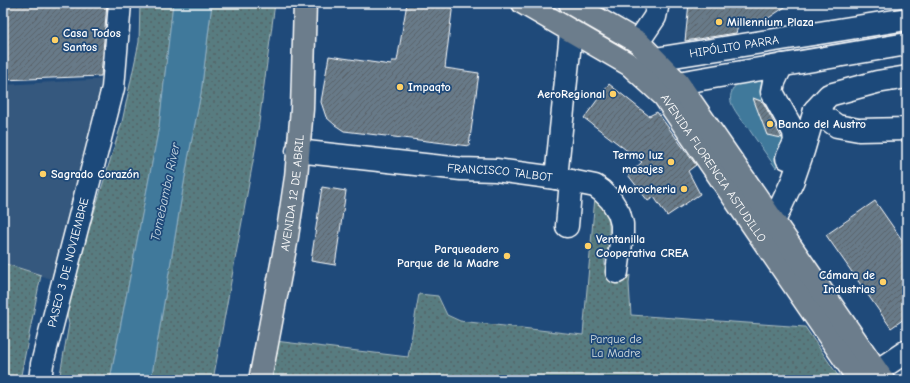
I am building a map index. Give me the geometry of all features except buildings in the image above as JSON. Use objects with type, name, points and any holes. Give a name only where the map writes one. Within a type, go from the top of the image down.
[{"type":"main road","name":"AVENIDA 12 DE ABRIL","points":[[260,380],[286,243],[296,177],[297,150],[302,109],[305,3]]},
{"type":"main road","name":"AVENIDA FLORENCIA ASTUDILLO","points":[[523,3],[630,65],[664,96],[873,377]]},
{"type":"main road","name":"AVENIDA FLORENCIA ASTUDILLO","points":[[570,3],[638,42],[678,83],[770,214],[873,377]]},
{"type":"street","name":"PASEO 3 DE NOVIEMBRE","points":[[40,380],[42,364],[113,88],[120,3]]},
{"type":"street","points":[[638,42],[655,17],[658,3]]},
{"type":"street","name":"HIPÓLITO PARRA","points":[[655,59],[907,19]]},
{"type":"street","name":"FRANCISCO TALBOT","points":[[297,150],[461,169],[496,170],[563,179],[571,32]]},
{"type":"street","points":[[678,83],[907,44]]},
{"type":"street","points":[[770,214],[795,142],[794,132],[772,92],[774,82],[782,66]]},
{"type":"street","points":[[770,214],[792,180],[804,151],[815,110],[829,95],[877,82],[907,77]]},
{"type":"street","points":[[815,110],[838,126],[858,130],[907,129]]},
{"type":"street","points":[[567,226],[563,179],[594,186],[606,195],[615,205],[622,224],[622,236],[617,272]]},
{"type":"street","points":[[873,377],[907,351]]},
{"type":"shaded area","name":"Sagrado Corazón","points":[[109,79],[54,280],[3,263],[3,85]]},
{"type":"green space","points":[[140,3],[173,3],[159,127],[110,380],[59,380],[69,324],[65,306],[122,122],[139,42]]},
{"type":"green space","points":[[212,3],[275,3],[256,145],[213,380],[151,380],[188,159],[201,93]]},
{"type":"green space","name":"Parque de La Madre","points":[[580,187],[592,188],[599,192],[604,199],[607,208],[609,227],[605,262],[606,270],[614,278],[622,278],[630,275],[629,284],[631,315],[805,327],[841,380],[264,380],[272,343],[275,341],[408,357],[419,294],[438,296],[447,315],[460,321],[583,335],[595,197],[580,195]]},
{"type":"green space","points":[[3,263],[41,275],[20,380],[3,380]]},
{"type":"water","name":"Tomebamba River","points":[[173,3],[212,3],[201,93],[188,159],[151,380],[110,380],[159,127]]},
{"type":"water","points":[[769,79],[763,90],[765,102],[753,98],[767,135],[790,139],[783,147],[776,168],[740,118],[731,102],[733,88],[737,84]]},
{"type":"place","name":"Millennium Plaza","points":[[719,22]]},
{"type":"place","name":"Casa Todos Santos","points":[[55,40]]},
{"type":"place","name":"Impaqto","points":[[400,87]]},
{"type":"place","name":"AeroRegional","points":[[613,94]]},
{"type":"place","name":"Banco del Austro","points":[[770,124]]},
{"type":"place","name":"Termo luz masajes","points":[[671,162]]},
{"type":"place","name":"Sagrado Corazón","points":[[43,174]]},
{"type":"place","name":"Morocheria","points":[[684,189]]},
{"type":"place","name":"Ventanilla Cooperativa CREA","points":[[588,246]]},
{"type":"place","name":"Parqueadero Parque de la Madre","points":[[507,256]]},
{"type":"place","name":"Cámara de Industrias","points":[[883,282]]}]
